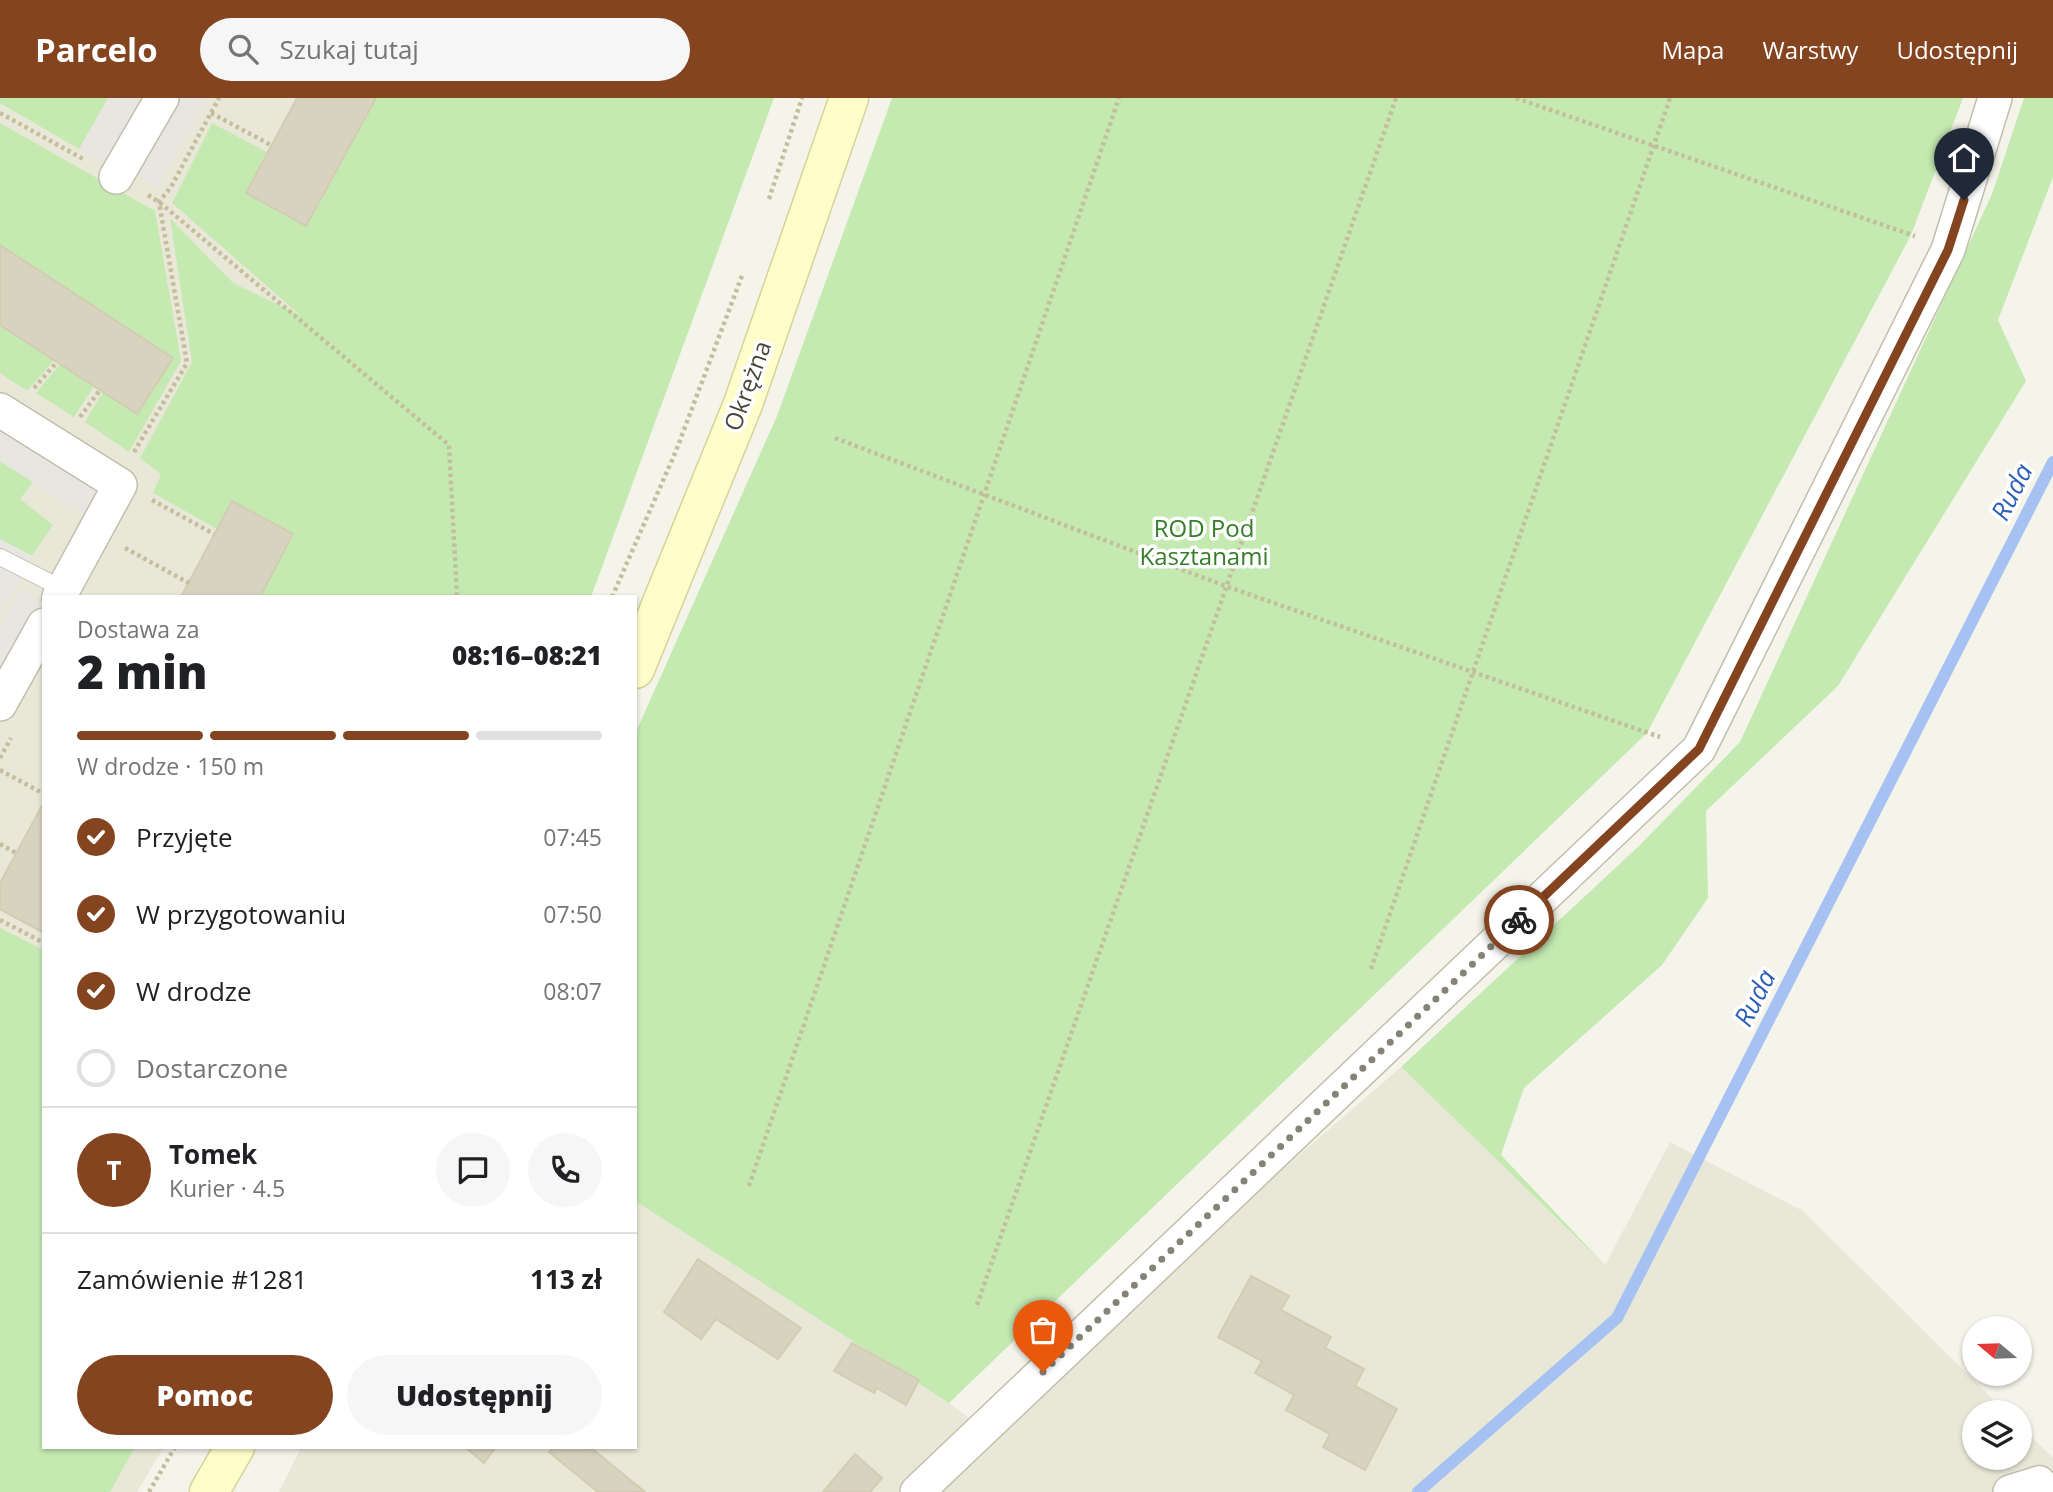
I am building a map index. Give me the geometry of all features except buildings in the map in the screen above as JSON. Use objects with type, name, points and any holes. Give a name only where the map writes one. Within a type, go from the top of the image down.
[{"type":"street","points":[[116,177],[162,98]]},
{"type":"street","name":"Okrężna","points":[[637,664],[743,404],[849,98]]},
{"type":"street","points":[[917,1492],[1699,749],[1948,250],[1995,98]]},
{"type":"street","points":[[0,410],[120,485],[61,593]]},
{"type":"street","points":[[0,704],[42,629]]},
{"type":"street","points":[[209,1492],[233,1449]]},
{"type":"street","points":[[2010,1492],[2039,1483],[2048,1492]]},
{"type":"lane","points":[[0,557],[61,593]]},
{"type":"path","points":[[130,459],[187,363],[159,202],[171,187],[219,98]]},
{"type":"path","points":[[765,210],[802,98]]},
{"type":"path","points":[[749,1186],[1119,98]]},
{"type":"path","points":[[977,1305],[1396,98]]},
{"type":"path","points":[[1516,98],[1948,250]]},
{"type":"path","points":[[1371,969],[1670,98]]},
{"type":"path","points":[[0,113],[159,202],[449,445],[457,595]]},
{"type":"path","points":[[211,113],[271,145]]},
{"type":"path","points":[[613,595],[676,451],[748,260]]},
{"type":"path","points":[[28,394],[57,362]]},
{"type":"path","points":[[76,424],[100,390]]},
{"type":"path","points":[[835,438],[1228,587],[1699,749]]},
{"type":"path","points":[[145,496],[214,534]]},
{"type":"path","points":[[118,544],[189,583]]},
{"type":"path","points":[[0,770],[42,793]]},
{"type":"path","points":[[0,844],[16,853]]},
{"type":"path","points":[[0,920],[42,942]]},
{"type":"path","points":[[149,1492],[174,1449]]},
{"type":"shaded area","points":[[0,98],[568,98],[448,360],[440,595],[42,595],[42,1449],[163,1449],[137,1492],[0,1492]]},
{"type":"shaded area","points":[[108,98],[150,98],[111,167],[79,149]]},
{"type":"shaded area","points":[[177,98],[206,98],[156,189],[135,171]]},
{"type":"shaded area","points":[[0,428],[101,492],[86,516],[0,461]]},
{"type":"shaded area","points":[[0,539],[32,556],[0,613]]},
{"type":"shaded area","points":[[22,589],[42,601],[42,611],[0,687],[0,629]]},
{"type":"shaded area","points":[[1401,1067],[1605,1265],[1670,1142],[1803,1211],[1962,1368],[1962,1386],[1980,1386],[1994,1400],[1962,1400],[1962,1470],[2032,1470],[2032,1437],[2053,1458],[2053,1492],[279,1492],[300,1449],[637,1449],[637,1202],[949,1403],[983,1428]]},
{"type":"green space","points":[[0,98],[108,98],[79,149],[0,103]]},
{"type":"green space","points":[[376,98],[774,98],[592,595],[261,595],[293,534],[232,501],[217,529],[153,493],[161,474],[140,458],[192,362],[170,218],[233,283],[300,315],[172,203],[212,123],[267,152],[246,193],[306,225]]},
{"type":"green space","name":"ROD Pod Kasztanami","points":[[892,98],[1963,98],[1911,235],[1647,733],[949,1403],[637,1202],[637,730],[777,416]]},
{"type":"green space","points":[[2024,98],[2053,98],[2053,177],[1998,320],[2026,381],[1838,686],[1706,811],[1708,898],[1662,965],[1524,1088],[1501,1155],[1605,1265],[1401,1067],[1639,846],[1740,742],[1992,194]]},
{"type":"green space","points":[[0,123],[155,211],[181,361],[129,452],[85,422],[103,392],[137,413],[173,358],[0,245]]},
{"type":"green space","points":[[0,325],[54,360],[27,391],[0,373]]},
{"type":"green space","points":[[60,364],[94,386],[74,417],[36,393]]},
{"type":"green space","points":[[0,461],[33,482],[20,499],[53,525],[32,556],[0,539]]},
{"type":"green space","points":[[0,928],[42,949],[42,1449],[134,1449],[110,1492],[0,1492]]},
{"type":"waterway","name":"Ruda","points":[[1418,1492],[1617,1318],[2053,462]]},
{"type":"way so far","points":[[1043,1372],[1519,920]]},
{"type":"route","points":[[1519,920],[1699,749],[1948,250],[1964,200]]}]
